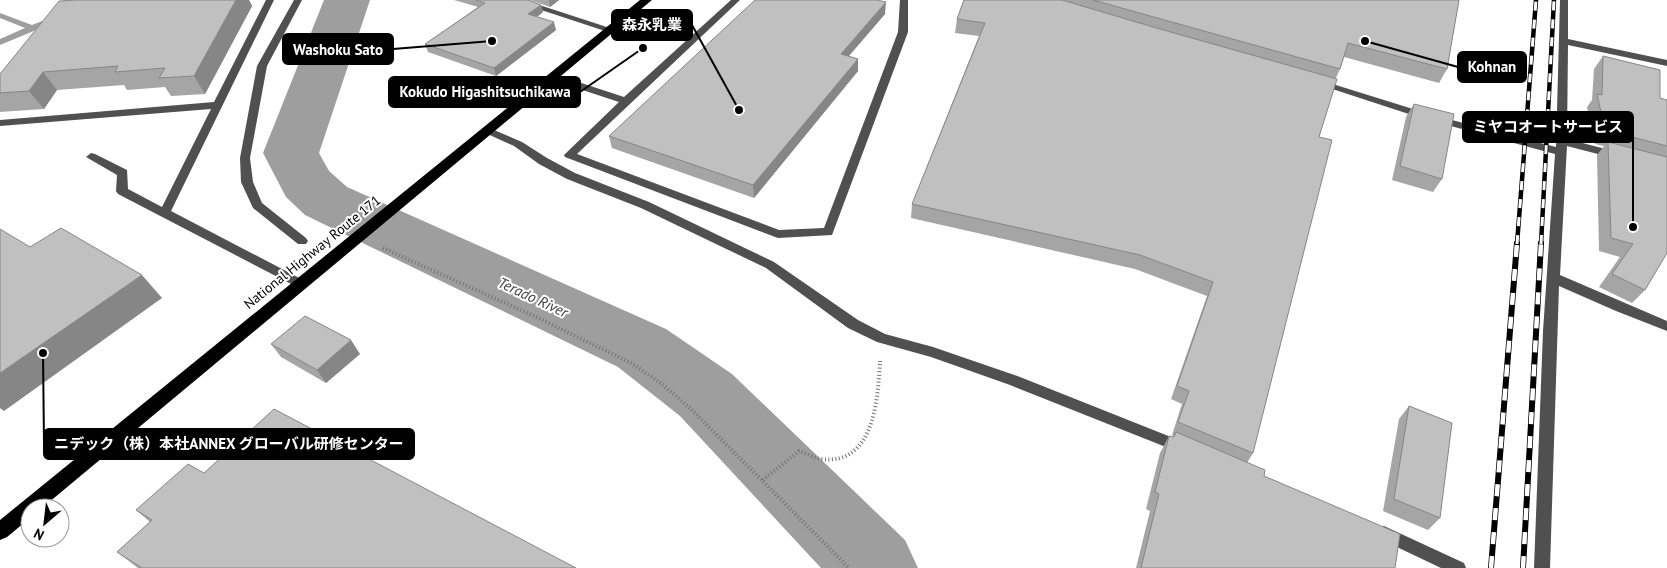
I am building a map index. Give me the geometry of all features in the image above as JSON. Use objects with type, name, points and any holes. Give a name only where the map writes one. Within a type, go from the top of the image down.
[{"type":"highway","name":"National Highway Route 171","points":[[0,531],[647,0]]},
{"type":"street","points":[[165,212],[270,0]]},
{"type":"street","points":[[298,0],[262,66],[245,158],[247,182],[257,205],[302,241]]},
{"type":"street","points":[[515,0],[611,30]]},
{"type":"street","points":[[736,0],[569,155],[778,234],[828,232],[903,32],[904,0]]},
{"type":"street","points":[[1542,568],[1561,147],[1564,0]]},
{"type":"street","points":[[1562,41],[1667,63]]},
{"type":"street","points":[[553,77],[626,101]]},
{"type":"street","points":[[1310,81],[1425,116],[1561,147],[1629,158]]},
{"type":"street","points":[[0,123],[219,105]]},
{"type":"street","points":[[487,130],[518,144],[544,162],[571,176],[645,205],[770,265],[853,324],[882,338],[932,352],[1015,381],[1194,453]]},
{"type":"street","points":[[91,157],[124,173],[122,191],[301,284]]},
{"type":"street","points":[[1554,278],[1667,326]]},
{"type":"street","points":[[1369,526],[1458,568]]},
{"type":"path","points":[[356,238],[398,254],[631,363],[662,384],[692,409],[849,568]]},
{"type":"path","points":[[763,480],[799,451],[823,459],[849,455],[863,440],[875,417],[882,338]]},
{"type":"building","points":[[236,0],[194,76],[159,78],[165,68],[115,72],[118,66],[43,72],[29,91],[0,93],[0,74],[59,1]]},
{"type":"building","points":[[476,0],[528,0],[541,5],[528,14],[554,22],[494,68],[425,44],[485,3]]},
{"type":"building","points":[[755,0],[877,0],[886,2],[841,54],[858,59],[753,185],[609,136]]},
{"type":"building","points":[[964,0],[1062,0],[1337,79],[1319,137],[1332,140],[1253,453],[1178,422],[1189,391],[1177,386],[1213,282],[1140,255],[912,204],[985,23],[957,19]]},
{"type":"building","points":[[1093,0],[1459,0],[1447,69],[1348,43],[1340,69]]},
{"type":"building","points":[[1603,56],[1660,70],[1660,98],[1667,100],[1667,146],[1605,130],[1597,94],[1602,95]]},
{"type":"building","points":[[1414,104],[1454,114],[1442,179],[1400,166]]},
{"type":"building","points":[[1608,142],[1667,157],[1667,253],[1645,290],[1612,274],[1633,244],[1611,238]]},
{"type":"building","points":[[61,228],[142,275],[0,373],[0,229],[30,247]]},
{"type":"building","points":[[305,316],[351,340],[317,370],[271,344]]},
{"type":"building","points":[[1409,406],[1452,423],[1440,518],[1394,499]]},
{"type":"building","points":[[274,409],[576,568],[142,568],[117,552],[152,520],[136,510],[188,464],[204,473]]},
{"type":"building","points":[[1176,432],[1265,470],[1264,476],[1400,534],[1395,568],[1141,568],[1159,494],[1155,492],[1169,436],[1174,437]]},
{"type":"waterway","name":"Terado River","points":[[347,0],[291,153],[307,183],[326,201],[642,348],[706,395],[876,568]]},
{"type":"waterway","points":[[0,15],[32,28]]},
{"type":"waterway","points":[[32,28],[52,19]]},
{"type":"waterway","points":[[0,42],[32,28]]},
{"type":"railway","points":[[1517,244],[1536,0]]},
{"type":"railway","points":[[1541,244],[1554,0]]},
{"type":"railway","points":[[1491,568],[1517,243]]},
{"type":"railway","points":[[1523,568],[1541,243]]},
{"type":"place","name":"Washoku Sato","points":[[492,41]]},
{"type":"place","name":"Kohnan","points":[[1365,41]]},
{"type":"place","name":"Kokudo Higashitsuchikawa","points":[[643,48]]},
{"type":"place","name":"森永乳業","points":[[739,110]]},
{"type":"place","name":"ミヤコオートサービス","points":[[1633,227]]},
{"type":"place","name":"ニデック（株）本社ANNEX グローバル研修センター","points":[[43,353]]}]
